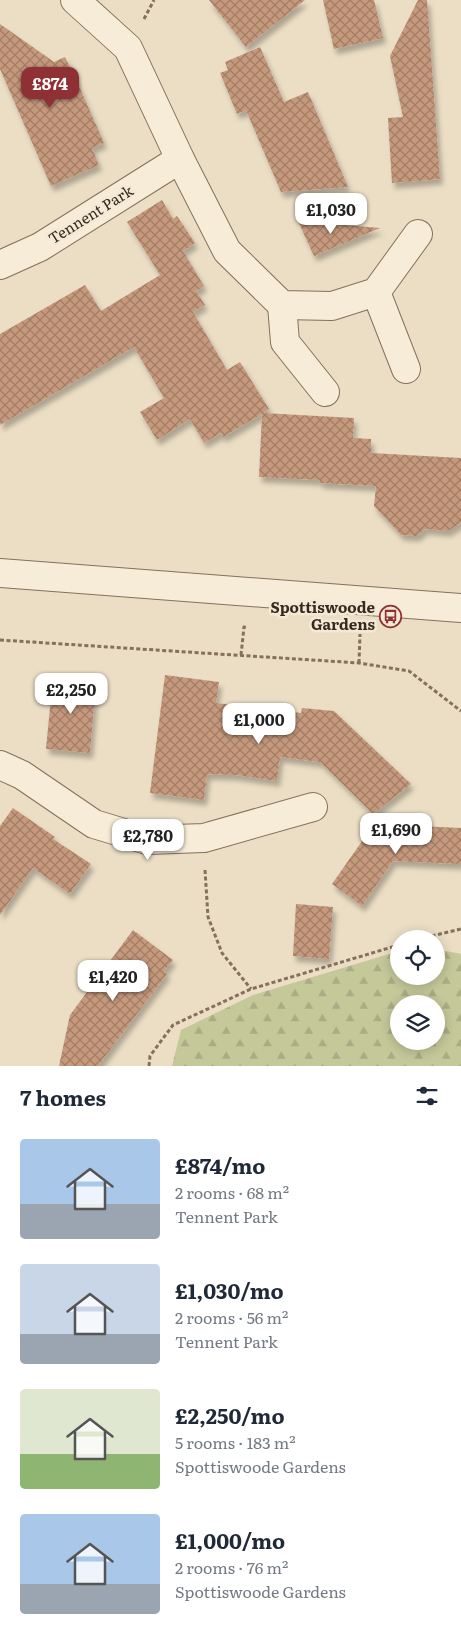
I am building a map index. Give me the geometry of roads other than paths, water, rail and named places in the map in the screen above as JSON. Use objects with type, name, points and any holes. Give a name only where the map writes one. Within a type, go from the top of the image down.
[{"type":"street","points":[[75,0],[128,48],[180,159],[227,251],[282,305],[285,342],[325,392]]},
{"type":"street","name":"Tennent Park","points":[[0,265],[40,246],[180,159]]},
{"type":"street","points":[[282,305],[332,306],[376,292],[418,234]]},
{"type":"street","points":[[376,292],[406,369]]},
{"type":"street","points":[[0,573],[461,608]]},
{"type":"street","points":[[0,765],[22,775],[94,824],[147,840],[204,838],[313,807]]},
{"type":"place","name":"Spottiswoode Gardens","points":[[391,617]]}]
